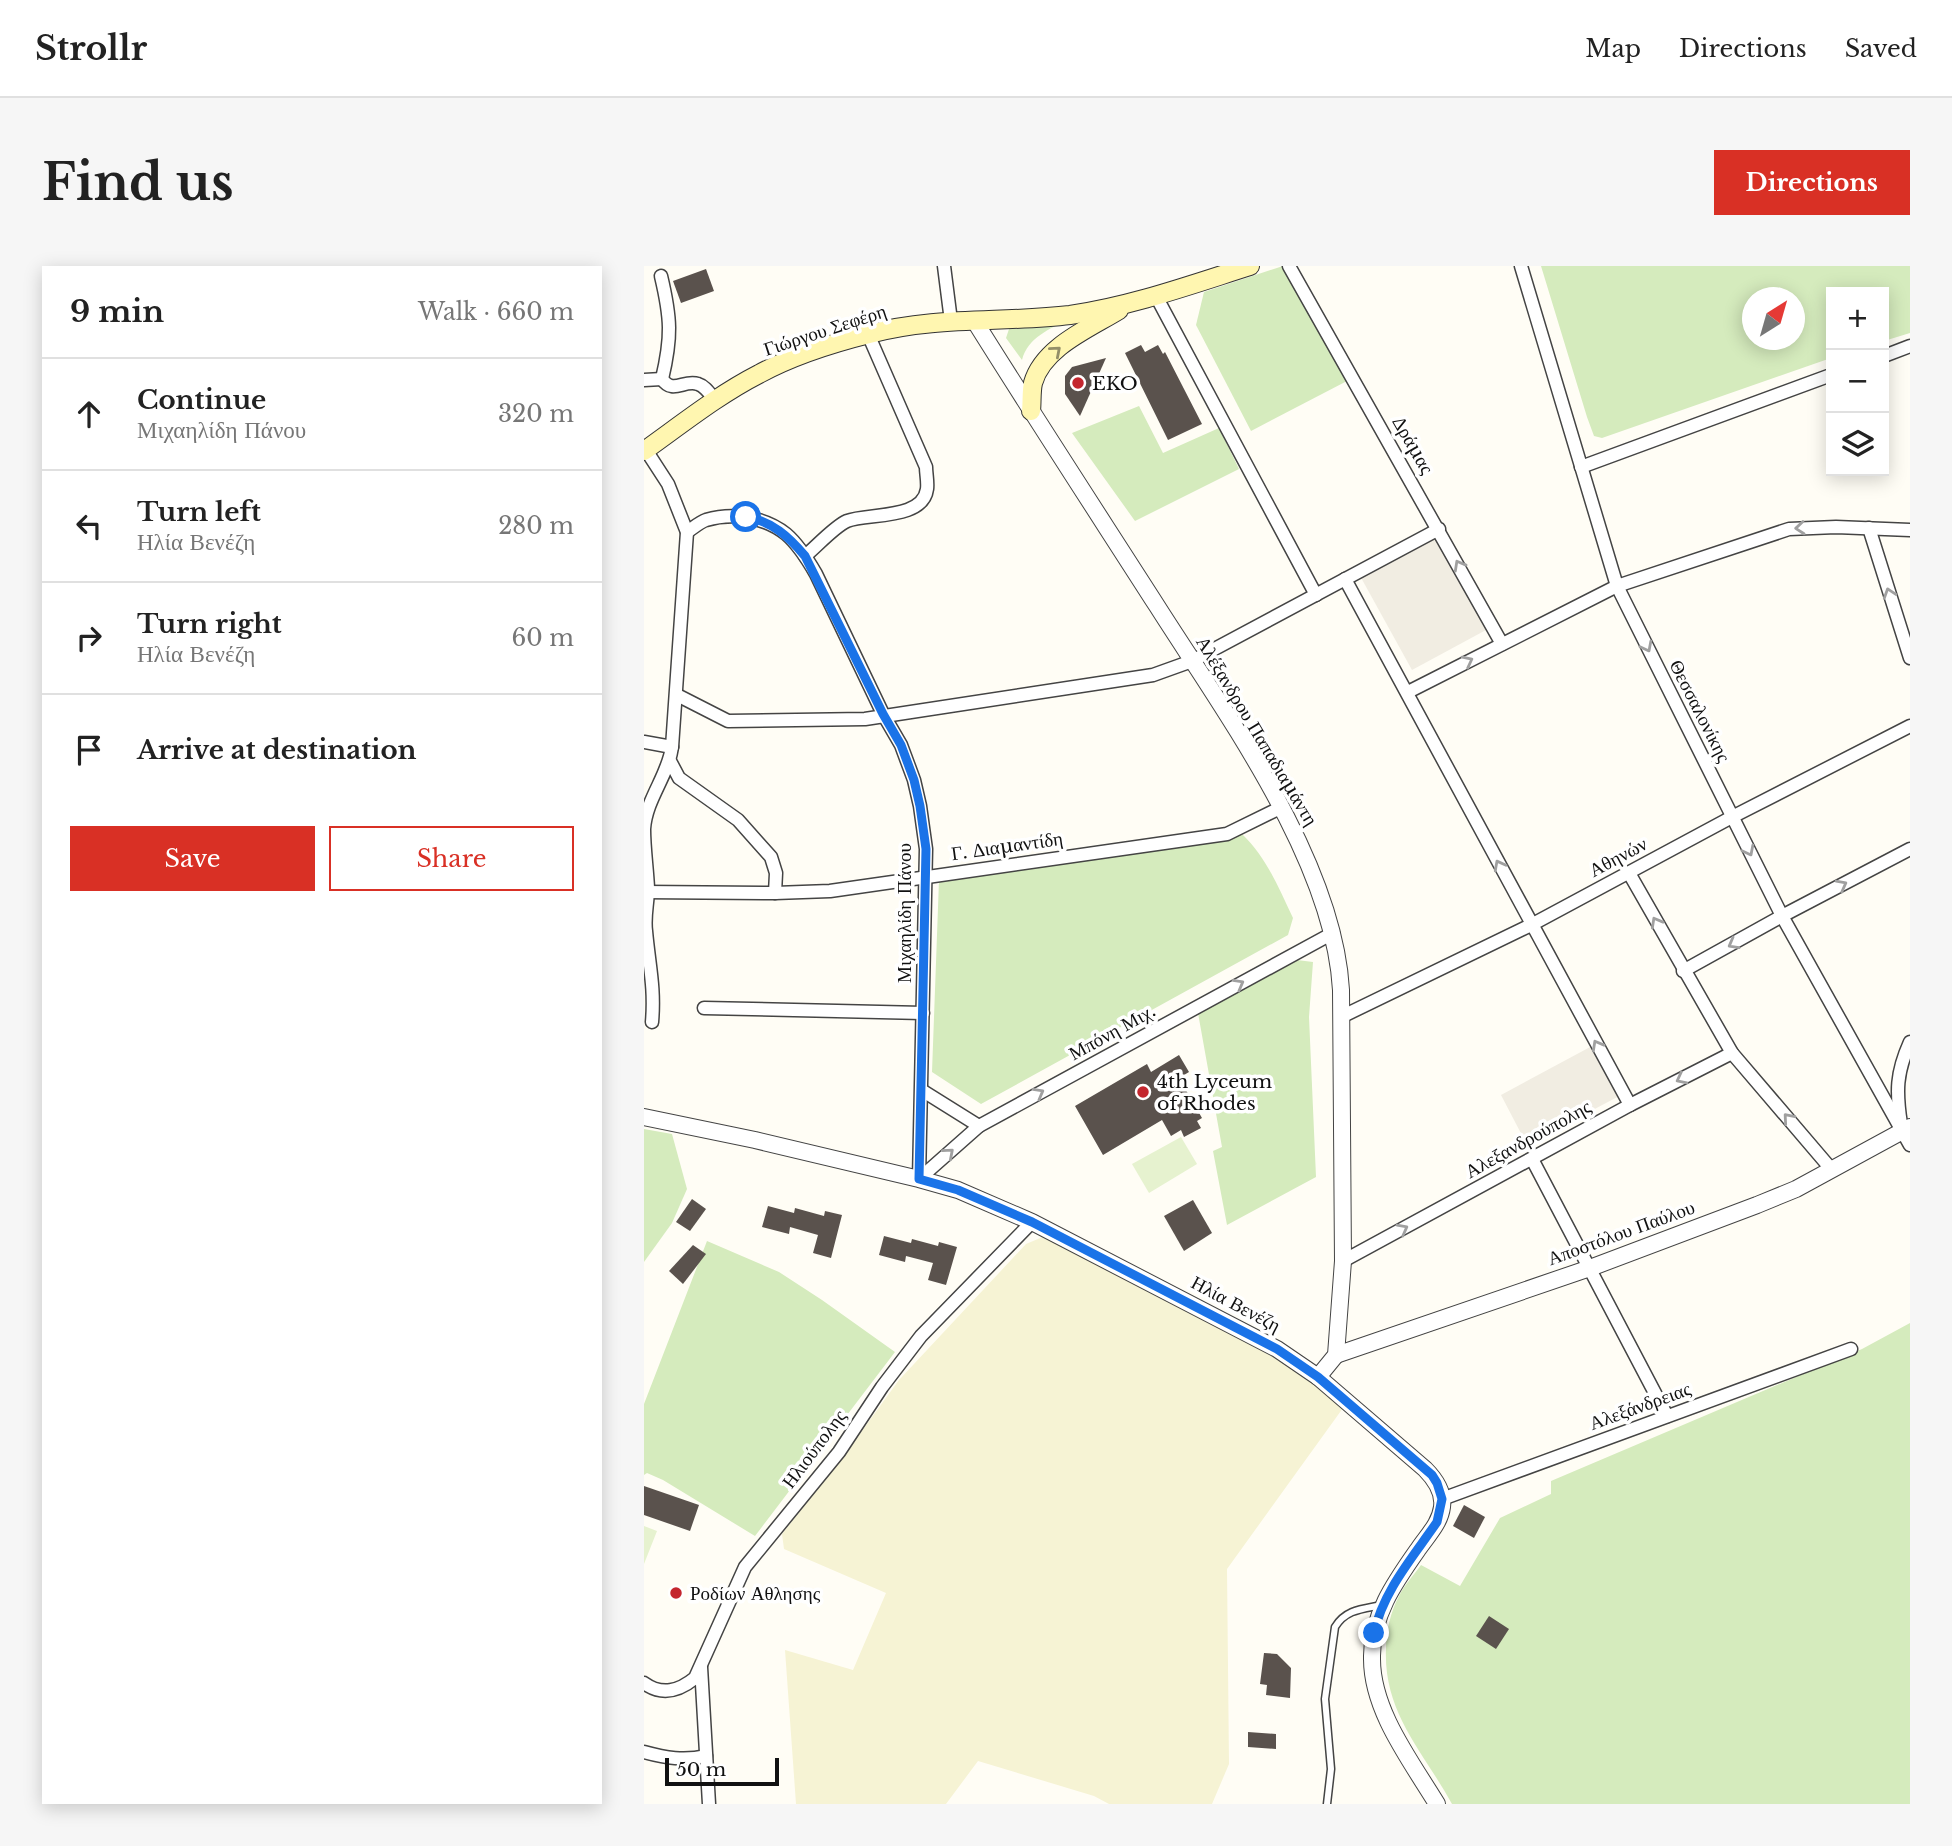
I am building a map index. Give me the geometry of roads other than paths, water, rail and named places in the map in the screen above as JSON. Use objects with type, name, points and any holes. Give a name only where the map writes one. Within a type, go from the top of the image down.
[{"type":"main road","points":[[1031,411],[1037,373],[1052,353],[1126,305],[1250,266]]},
{"type":"main road","name":"Γιώργου Σεφέρη","points":[[645,451],[715,400],[760,373],[868,334],[906,326],[1069,315],[1126,305]]},
{"type":"street","points":[[944,266],[951,321]]},
{"type":"street","name":"Δράμας","points":[[1289,266],[1502,644]]},
{"type":"street","name":"Θεσσαλονίκης","points":[[1521,266],[1617,586],[1782,916],[1907,1135]]},
{"type":"street","points":[[661,276],[670,320],[670,346],[662,379],[666,385],[673,388],[691,383],[699,384],[715,400]]},
{"type":"street","points":[[1156,296],[1316,595]]},
{"type":"street","name":"Αλέξανδρου Παπαδιαμάντη","points":[[974,320],[1250,754],[1280,807],[1313,877],[1333,933],[1340,964],[1343,1261],[1336,1354]]},
{"type":"street","points":[[805,556],[842,523],[869,516],[907,512],[923,499],[927,490],[926,467],[868,334]]},
{"type":"street","points":[[1889,354],[1910,346]]},
{"type":"street","points":[[1581,467],[1826,377]]},
{"type":"street","points":[[644,380],[662,379]]},
{"type":"street","points":[[645,451],[668,484],[687,532],[671,754],[651,800],[644,828],[645,921],[654,993],[652,1022]]},
{"type":"street","name":"Μιχαηλίδη Πάνου","points":[[687,532],[704,520],[721,518],[760,519],[786,534],[805,556],[901,745],[914,780],[926,849],[923,1091],[919,1179]]},
{"type":"street","points":[[1869,528],[1910,658]]},
{"type":"street","points":[[677,695],[728,721],[865,719],[883,714],[1153,675],[1192,661],[1439,529]]},
{"type":"street","points":[[1408,692],[1617,586],[1789,529],[1910,530]]},
{"type":"street","points":[[1345,579],[1630,1105]]},
{"type":"street","name":"Αθηνών","points":[[1341,1017],[1531,925],[1732,817],[1910,726]]},
{"type":"street","points":[[644,742],[671,754],[679,778],[738,820],[771,857],[776,873],[775,893]]},
{"type":"street","name":"Γ. Διαμαντίδη","points":[[646,892],[830,891],[1227,834],[1280,807]]},
{"type":"street","points":[[1683,971],[1910,849]]},
{"type":"street","points":[[1629,873],[1732,1053],[1832,1170]]},
{"type":"street","name":"Μπόνη Μιχ.","points":[[919,1179],[979,1126],[1333,933]]},
{"type":"street","points":[[704,1008],[923,1013]]},
{"type":"street","points":[[1907,1135],[1896,1092],[1901,1061],[1910,1042]]},
{"type":"street","name":"Αλεξανδρούπολης","points":[[1343,1261],[1630,1105],[1732,1053]]},
{"type":"street","points":[[923,1091],[979,1126]]},
{"type":"street","name":"Ηλία Βενέζη","points":[[644,1117],[919,1179],[958,1190],[1032,1222],[1277,1349],[1318,1377],[1426,1469],[1437,1483],[1442,1499]]},
{"type":"street","name":"Αποστόλου Παύλου","points":[[1336,1354],[1590,1268],[1757,1205],[1907,1135]]},
{"type":"street","points":[[1532,1159],[1667,1416]]},
{"type":"street","name":"Ηλιούπολης","points":[[644,1683],[653,1690],[670,1692],[695,1678],[745,1567],[839,1452],[882,1387],[921,1336],[1032,1222]]},
{"type":"street","name":"Αλεξάνδρειας","points":[[1442,1499],[1851,1349]]},
{"type":"street","points":[[1318,1377],[1336,1354]]},
{"type":"street","points":[[1437,1804],[1395,1732],[1377,1689],[1371,1661],[1377,1621],[1384,1604],[1393,1586],[1437,1522],[1442,1499]]},
{"type":"street","points":[[701,1666],[709,1804]]},
{"type":"street","points":[[644,1752],[664,1758],[687,1760],[706,1756]]},
{"type":"lane","points":[[1327,1804],[1331,1769],[1325,1699],[1335,1627],[1341,1617],[1352,1611],[1384,1604]]},
{"type":"place","name":"EKO","points":[[1078,383]]},
{"type":"place","name":"4th Lyceum of Rhodes","points":[[1143,1092]]},
{"type":"place","name":"Ροδίων Αθλησης","points":[[676,1593]]}]
